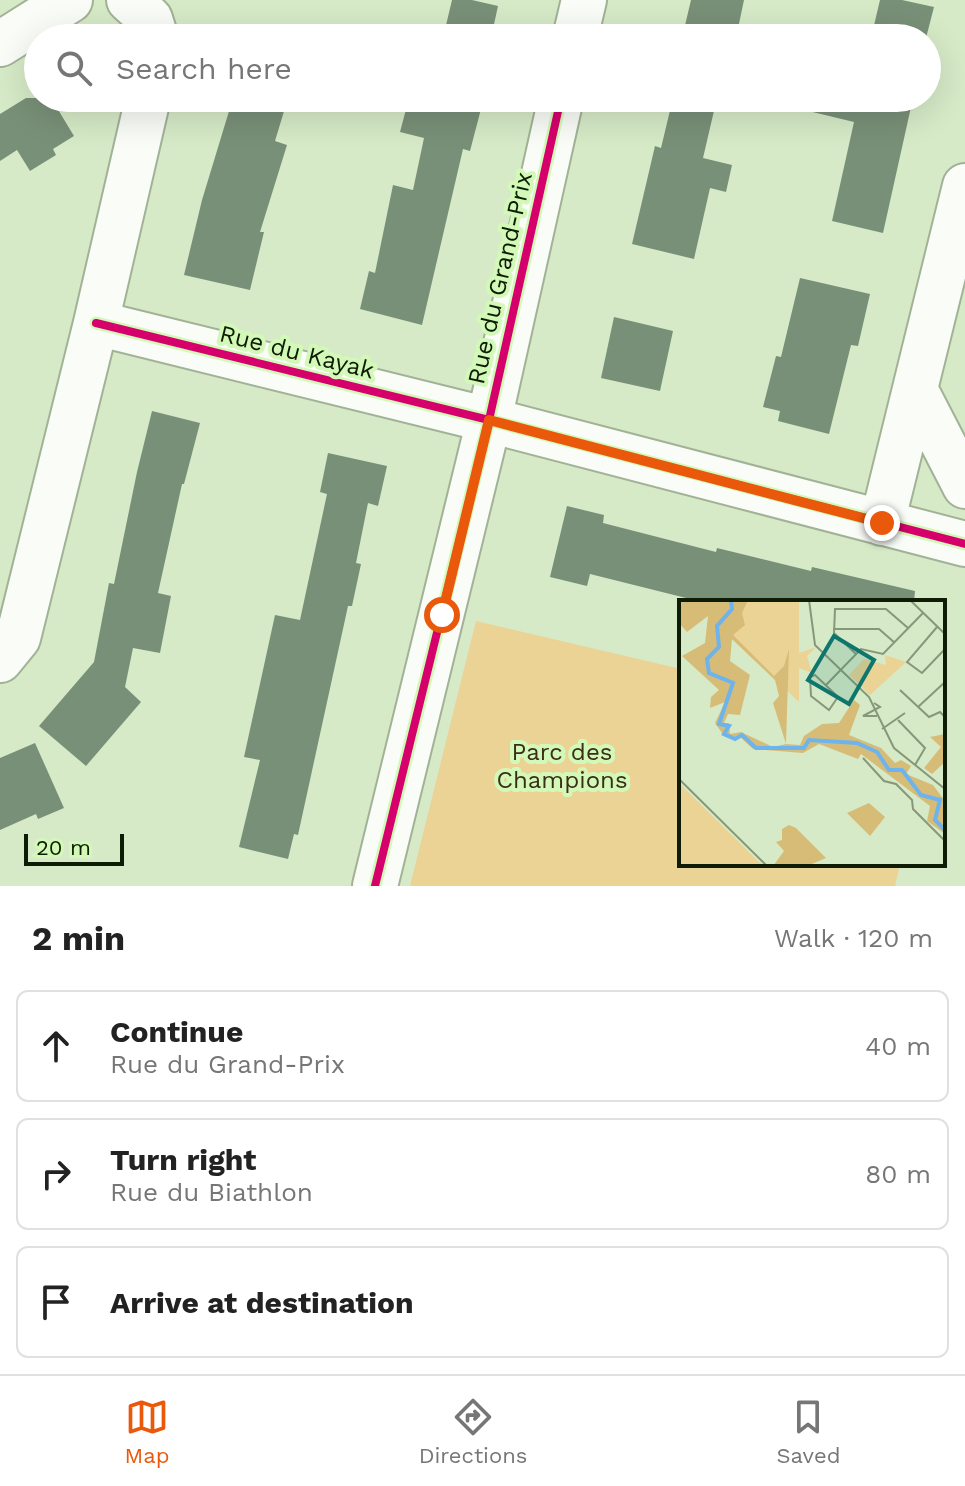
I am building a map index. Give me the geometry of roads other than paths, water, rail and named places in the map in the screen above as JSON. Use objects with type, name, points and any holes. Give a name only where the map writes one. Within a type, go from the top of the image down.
[{"type":"street","points":[[32,24],[70,0]]},
{"type":"street","points":[[129,0],[152,24]]},
{"type":"street","points":[[578,24],[584,0]]},
{"type":"street","points":[[0,44],[24,29]]},
{"type":"street","points":[[0,660],[18,638],[145,112]]},
{"type":"street","name":"Rue du Grand-Prix","points":[[375,886],[489,420],[558,112]]},
{"type":"street","points":[[882,523],[965,186]]},
{"type":"street","name":"Rue du Kayak","points":[[96,323],[489,420],[965,544]]},
{"type":"street","points":[[915,389],[965,486]]},
{"type":"park label","name":"Parc des Champions","points":[[562,766]]}]
